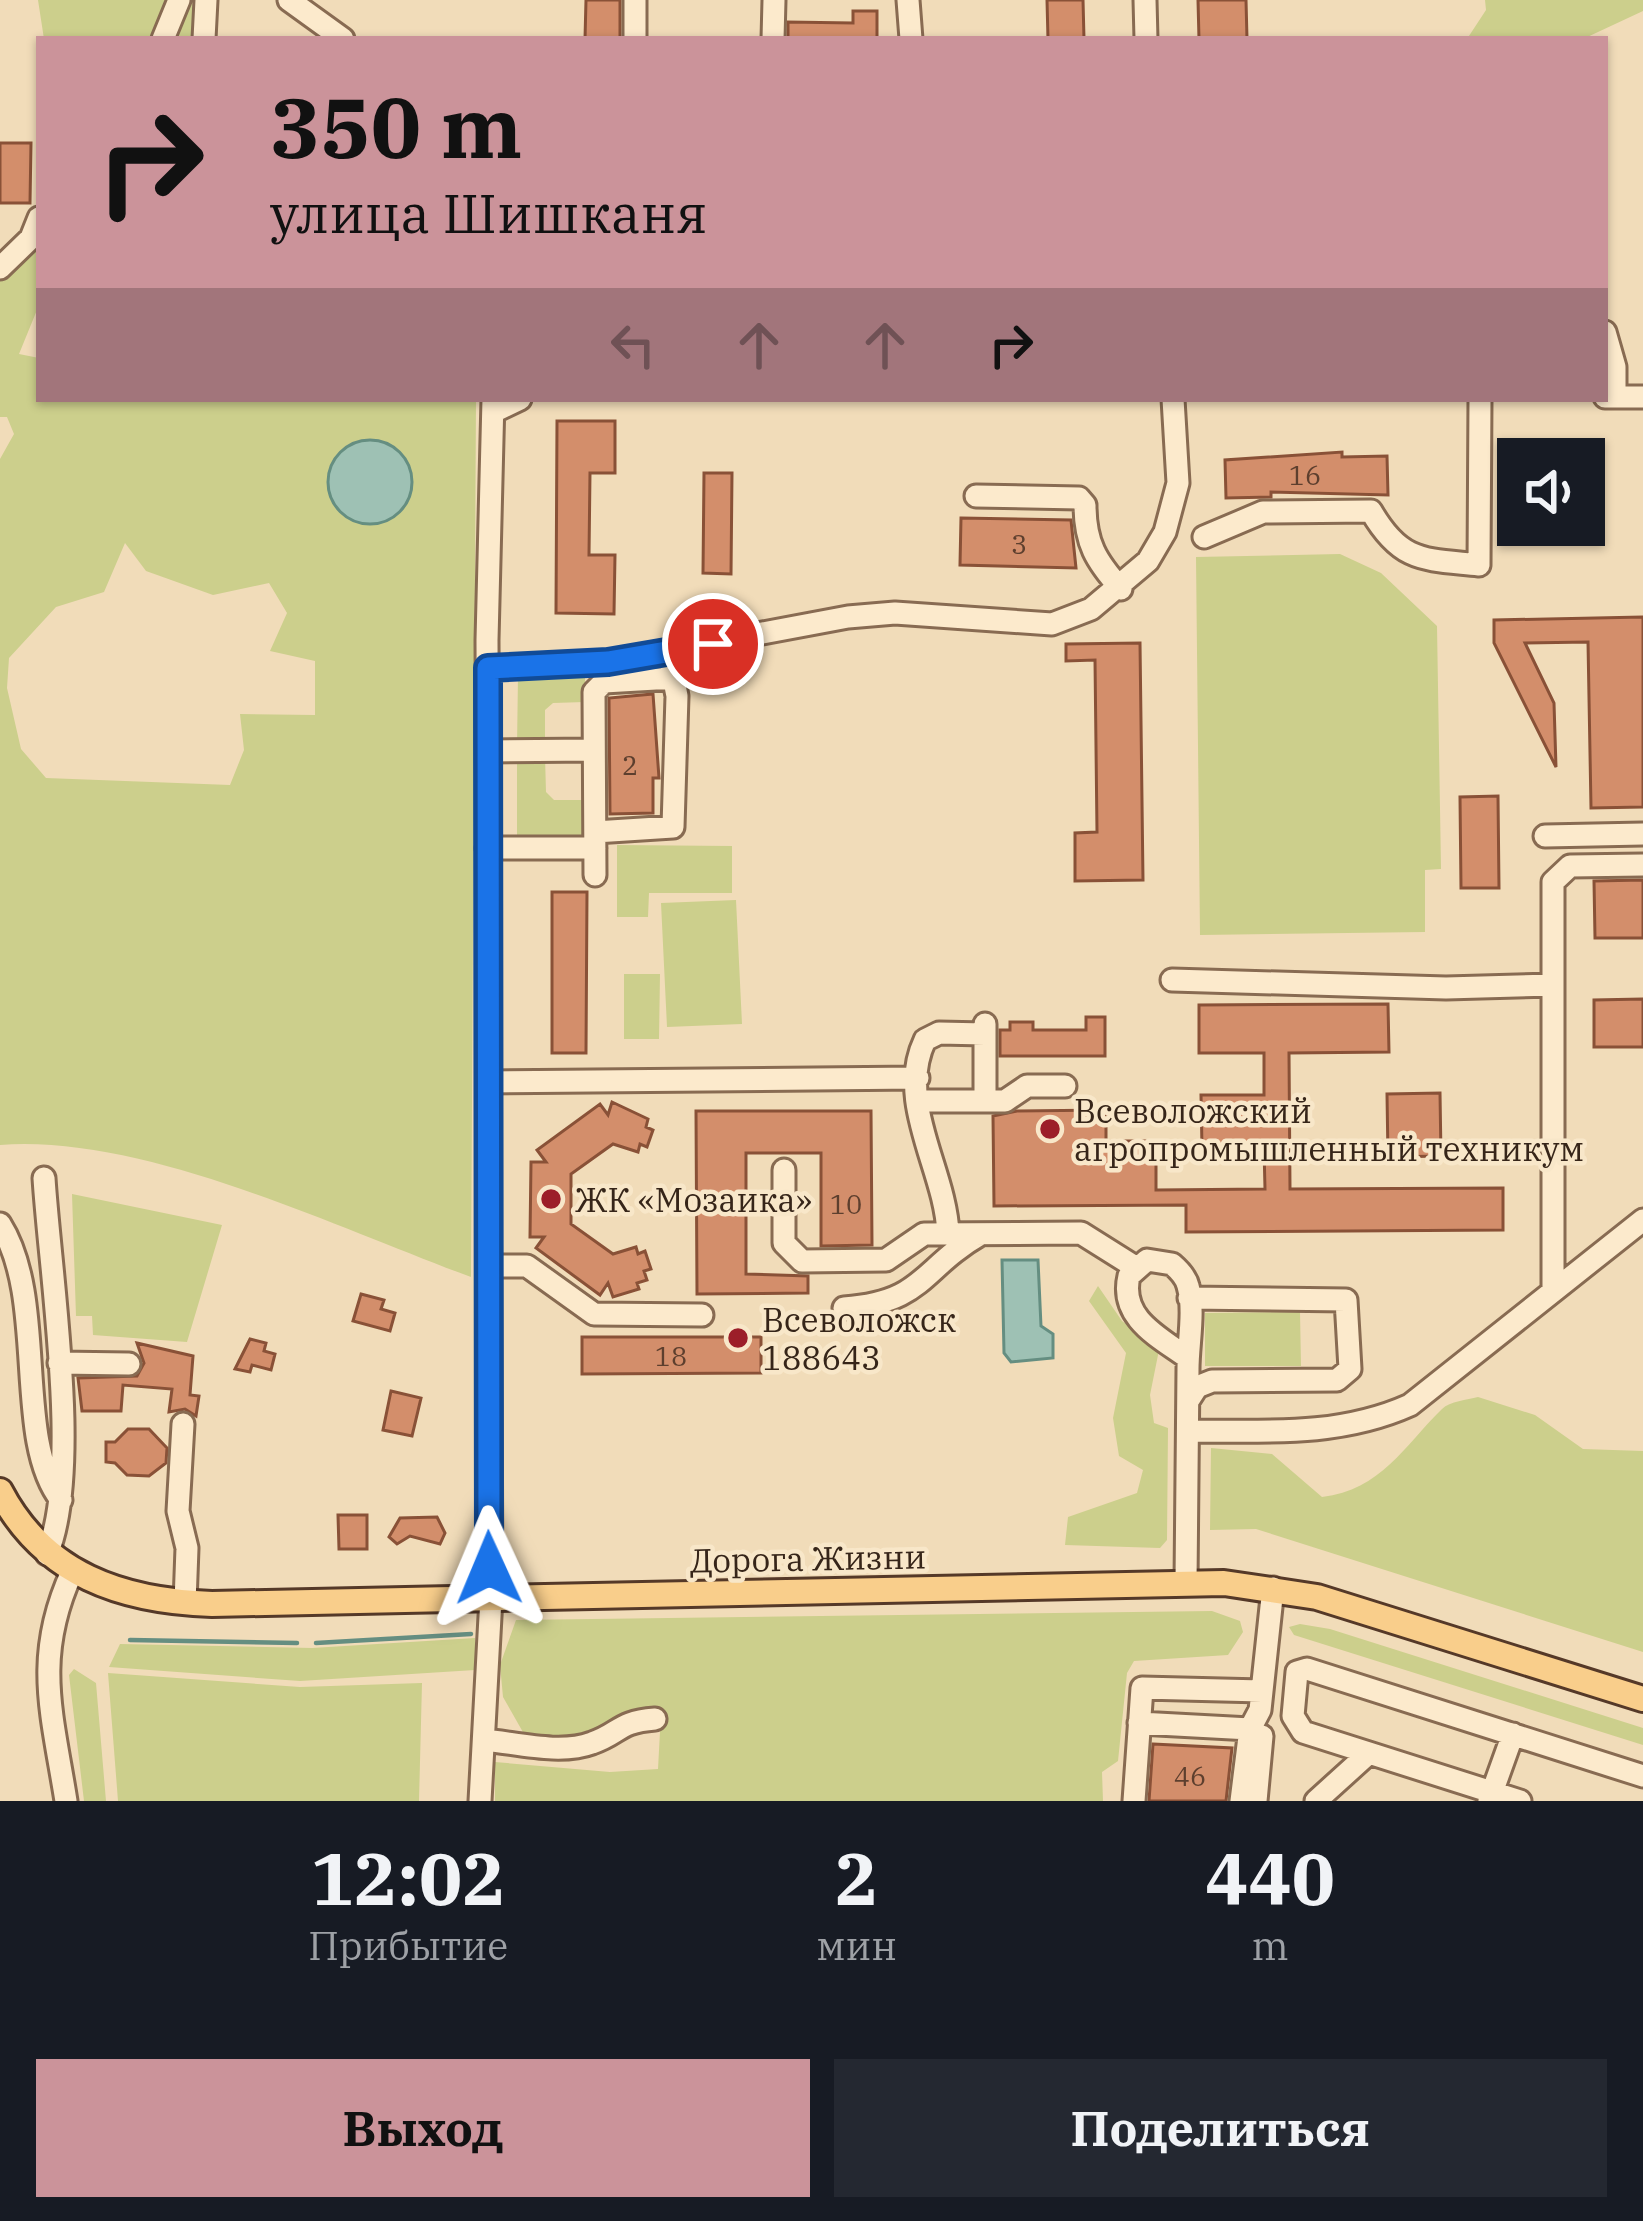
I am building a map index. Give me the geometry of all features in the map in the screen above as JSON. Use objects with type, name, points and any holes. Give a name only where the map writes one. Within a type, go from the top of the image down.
[{"type":"main road","name":"Дорога Жизни","points":[[0,1491],[22,1529],[47,1554],[72,1572],[148,1600],[490,1598],[1186,1582],[1273,1588],[1643,1699]]},
{"type":"street","points":[[164,36],[179,0]]},
{"type":"street","points":[[204,36],[206,0]]},
{"type":"street","points":[[289,0],[339,36]]},
{"type":"street","points":[[635,0],[635,36]]},
{"type":"street","points":[[773,36],[774,0]]},
{"type":"street","points":[[908,0],[911,36]]},
{"type":"street","points":[[1145,0],[1146,36]]},
{"type":"street","points":[[0,268],[31,238],[36,226]]},
{"type":"street","points":[[1608,342],[1615,367],[1610,397],[1643,397]]},
{"type":"street","points":[[488,668],[668,653],[848,616],[895,613],[1052,624],[1091,609],[1121,589],[1148,561],[1174,509],[1178,484],[1173,402]]},
{"type":"street","points":[[1204,537],[1263,512],[1371,512],[1388,540],[1413,558],[1479,565],[1480,402]]},
{"type":"street","points":[[480,1801],[490,1598],[488,668],[493,405]]},
{"type":"street","points":[[976,496],[1079,498],[1085,505],[1085,535],[1096,561],[1121,589]]},
{"type":"street","points":[[488,848],[595,840],[673,827],[673,678],[668,653]]},
{"type":"street","points":[[595,875],[597,685],[673,678]]},
{"type":"street","points":[[488,751],[594,751]]},
{"type":"street","points":[[1545,836],[1643,834]]},
{"type":"street","points":[[1553,1290],[1553,883],[1559,871],[1570,866],[1643,865]]},
{"type":"street","points":[[1172,980],[1446,988],[1553,985]]},
{"type":"street","points":[[948,1234],[947,1210],[917,1090],[925,1040],[985,1028],[985,1101]]},
{"type":"street","points":[[488,1082],[917,1090],[985,1101],[1005,1101],[1027,1086],[1065,1086]]},
{"type":"street","points":[[784,1170],[784,1243],[802,1261],[886,1260],[924,1234],[1081,1233],[1136,1267]]},
{"type":"street","points":[[44,1178],[58,1363],[62,1500],[47,1554]]},
{"type":"street","points":[[1188,1431],[1367,1424],[1410,1405],[1643,1220]]},
{"type":"street","points":[[0,1224],[20,1279],[43,1466],[62,1500]]},
{"type":"street","points":[[844,1308],[887,1305],[982,1234]]},
{"type":"street","points":[[1186,1582],[1189,1298],[1188,1286],[1172,1264],[1159,1258],[1136,1267],[1126,1288],[1130,1307],[1144,1326],[1188,1358]]},
{"type":"street","points":[[488,1265],[527,1266],[594,1314],[702,1315]]},
{"type":"street","points":[[1188,1401],[1197,1387],[1212,1381],[1337,1380],[1350,1369],[1346,1300],[1189,1298]]},
{"type":"street","points":[[58,1363],[129,1364]]},
{"type":"street","points":[[182,1424],[178,1511],[187,1548],[184,1603]]},
{"type":"street","points":[[66,1801],[48,1647],[72,1572]]},
{"type":"street","points":[[1241,1801],[1273,1588]]},
{"type":"street","points":[[1520,1801],[1492,1797],[1296,1725],[1297,1672],[1307,1669],[1643,1776]]},
{"type":"street","points":[[1134,1801],[1141,1692],[1146,1686],[1257,1710]]},
{"type":"street","points":[[1139,1724],[1257,1710]]},
{"type":"street","points":[[1256,1801],[1257,1710]]},
{"type":"street","points":[[484,1740],[560,1748],[593,1743],[624,1722],[655,1719]]},
{"type":"street","points":[[1492,1797],[1513,1734]]},
{"type":"street","points":[[1316,1801],[1369,1753]]},
{"type":"green space","points":[[38,0],[192,0],[196,36],[44,36]]},
{"type":"green space","points":[[1485,0],[1643,0],[1643,11],[1589,36],[1469,36],[1486,10]]},
{"type":"green space","points":[[36,207],[36,312],[19,354],[36,357],[36,402],[476,402],[471,1277],[300,1210],[176,1169],[56,1145],[0,1145],[0,459],[14,434],[7,417],[0,417],[0,253],[26,233]],"holes":[[[125,543],[146,571],[213,595],[269,583],[287,613],[270,651],[315,661],[315,715],[240,714],[244,750],[230,785],[46,778],[21,749],[7,688],[9,658],[56,607],[104,592]]]},
{"type":"green space","points":[[1340,554],[1381,573],[1437,626],[1441,869],[1425,870],[1425,932],[1200,935],[1196,557]]},
{"type":"green space","points":[[585,672],[585,702],[553,703],[545,710],[545,745],[517,746],[518,676]]},
{"type":"green space","points":[[526,756],[545,756],[546,792],[554,800],[586,800],[586,841],[517,841],[517,764],[526,764]]},
{"type":"green space","points":[[617,845],[732,846],[732,893],[649,893],[648,917],[617,917]]},
{"type":"green space","points":[[736,900],[742,1024],[667,1027],[661,903]]},
{"type":"green space","points":[[624,974],[660,974],[659,1039],[624,1039]]},
{"type":"green space","points":[[72,1194],[222,1225],[187,1342],[93,1335],[92,1316],[76,1316]]},
{"type":"green space","points":[[1098,1286],[1122,1321],[1159,1350],[1150,1395],[1154,1423],[1168,1428],[1167,1540],[1160,1548],[1065,1545],[1068,1517],[1137,1493],[1143,1470],[1119,1456],[1113,1418],[1126,1353],[1089,1301]]},
{"type":"green space","points":[[1300,1312],[1301,1366],[1205,1366],[1205,1313]]},
{"type":"green space","points":[[1478,1397],[1535,1415],[1583,1449],[1643,1451],[1643,1652],[1256,1529],[1210,1530],[1211,1448],[1272,1454],[1322,1497],[1343,1493],[1376,1476],[1445,1406]]},
{"type":"green space","points":[[1212,1611],[1240,1621],[1243,1632],[1228,1655],[1134,1661],[1127,1673],[1118,1761],[1102,1772],[1103,1801],[495,1801],[495,1762],[610,1772],[658,1769],[661,1713],[586,1740],[524,1734],[503,1697],[500,1665],[516,1620]]},
{"type":"green space","points":[[1289,1627],[1330,1629],[1643,1728],[1643,1745],[1294,1635]]},
{"type":"green space","points":[[475,1638],[475,1670],[300,1681],[109,1667],[120,1644],[312,1648]]},
{"type":"green space","points":[[74,1669],[96,1683],[106,1801],[84,1801],[69,1675]]},
{"type":"green space","points":[[108,1673],[300,1687],[422,1683],[419,1801],[118,1801]]},
{"type":"shaded area","points":[[370,440],[400,452],[412,482],[400,512],[370,524],[340,512],[328,482],[340,452]]},
{"type":"shaded area","points":[[1002,1260],[1038,1260],[1041,1326],[1053,1334],[1053,1358],[1011,1362],[1004,1353]]},
{"type":"building","points":[[586,0],[620,0],[620,36],[585,36]]},
{"type":"building","points":[[1047,0],[1083,0],[1084,36],[1048,36]]},
{"type":"building","points":[[1198,0],[1246,0],[1247,36],[1199,36]]},
{"type":"building","points":[[853,11],[877,11],[877,36],[788,36],[788,22],[853,23]]},
{"type":"building","points":[[0,143],[31,143],[30,203],[0,203]]},
{"type":"building","points":[[557,421],[615,421],[615,473],[590,473],[589,555],[615,555],[614,614],[556,613]]},
{"type":"building","points":[[1342,452],[1342,457],[1387,456],[1388,495],[1271,492],[1271,497],[1226,498],[1225,460]]},
{"type":"building","points":[[704,473],[732,473],[731,574],[703,573]]},
{"type":"building","points":[[961,518],[1071,520],[1076,568],[960,565]]},
{"type":"building","points":[[1643,617],[1643,807],[1591,808],[1588,642],[1525,643],[1554,703],[1556,767],[1494,643],[1494,620]]},
{"type":"building","points":[[1140,643],[1143,880],[1075,881],[1075,833],[1097,832],[1095,660],[1066,661],[1066,644]]},
{"type":"building","points":[[653,694],[659,778],[653,778],[653,813],[610,814],[609,698]]},
{"type":"building","points":[[1498,796],[1499,888],[1461,888],[1460,797]]},
{"type":"building","points":[[1643,880],[1643,938],[1595,938],[1594,881]]},
{"type":"building","points":[[552,892],[587,892],[586,1053],[552,1053]]},
{"type":"building","points":[[1643,999],[1643,1047],[1594,1047],[1594,1000]]},
{"type":"building","name":"Всеволожский агропромышленный техникум","points":[[1388,1004],[1389,1052],[1289,1053],[1290,1189],[1503,1188],[1503,1230],[1186,1232],[1186,1205],[994,1206],[993,1116],[1017,1111],[1106,1110],[1106,1141],[1156,1141],[1156,1190],[1265,1189],[1264,1148],[1202,1148],[1201,1095],[1264,1095],[1264,1053],[1199,1053],[1199,1005]]},
{"type":"building","points":[[1086,1017],[1105,1017],[1105,1056],[1000,1056],[1000,1030],[1010,1030],[1010,1022],[1033,1022],[1033,1030],[1086,1030]]},
{"type":"building","points":[[1440,1093],[1441,1156],[1388,1157],[1387,1094]]},
{"type":"building","name":"ЖК «Мозаика»","points":[[612,1102],[648,1119],[646,1127],[653,1130],[647,1147],[640,1144],[638,1152],[613,1144],[571,1174],[571,1224],[613,1254],[636,1247],[638,1254],[645,1251],[651,1269],[644,1271],[647,1280],[637,1283],[639,1289],[613,1297],[608,1283],[600,1295],[536,1248],[544,1237],[530,1237],[531,1162],[546,1162],[537,1150],[600,1104],[608,1115]]},
{"type":"building","points":[[696,1111],[871,1111],[872,1245],[821,1246],[821,1153],[746,1153],[746,1274],[808,1276],[808,1293],[697,1294]]},
{"type":"building","points":[[361,1294],[384,1300],[381,1309],[395,1313],[390,1331],[353,1321]]},
{"type":"building","points":[[582,1337],[761,1337],[761,1373],[582,1374]]},
{"type":"building","points":[[250,1339],[266,1343],[264,1351],[275,1354],[271,1370],[252,1365],[250,1372],[235,1369]]},
{"type":"building","points":[[137,1343],[193,1356],[190,1395],[199,1396],[196,1416],[185,1409],[169,1412],[172,1389],[123,1385],[121,1411],[82,1411],[78,1378],[137,1376],[144,1363]]},
{"type":"building","points":[[391,1391],[421,1398],[412,1436],[383,1430]]},
{"type":"building","points":[[128,1429],[149,1429],[167,1448],[166,1463],[149,1476],[127,1475],[115,1463],[106,1462],[106,1442],[115,1442]]},
{"type":"building","points":[[338,1515],[367,1515],[367,1549],[339,1549]]},
{"type":"building","points":[[437,1517],[445,1533],[440,1544],[410,1536],[397,1544],[389,1537],[400,1518]]},
{"type":"building","points":[[1153,1744],[1232,1748],[1226,1801],[1149,1801]]},
{"type":"waterway","points":[[316,1643],[471,1634]]},
{"type":"waterway","points":[[130,1640],[297,1643]]},
{"type":"place","name":"Всеволожский агропромышленный техникум","points":[[1050,1129]]},
{"type":"place","name":"ЖК «Мозаика»","points":[[551,1199]]},
{"type":"place","name":"Всеволожск 188643","points":[[738,1338]]},
{"type":"route","points":[[489,1568],[488,668],[608,662],[713,644]]}]
